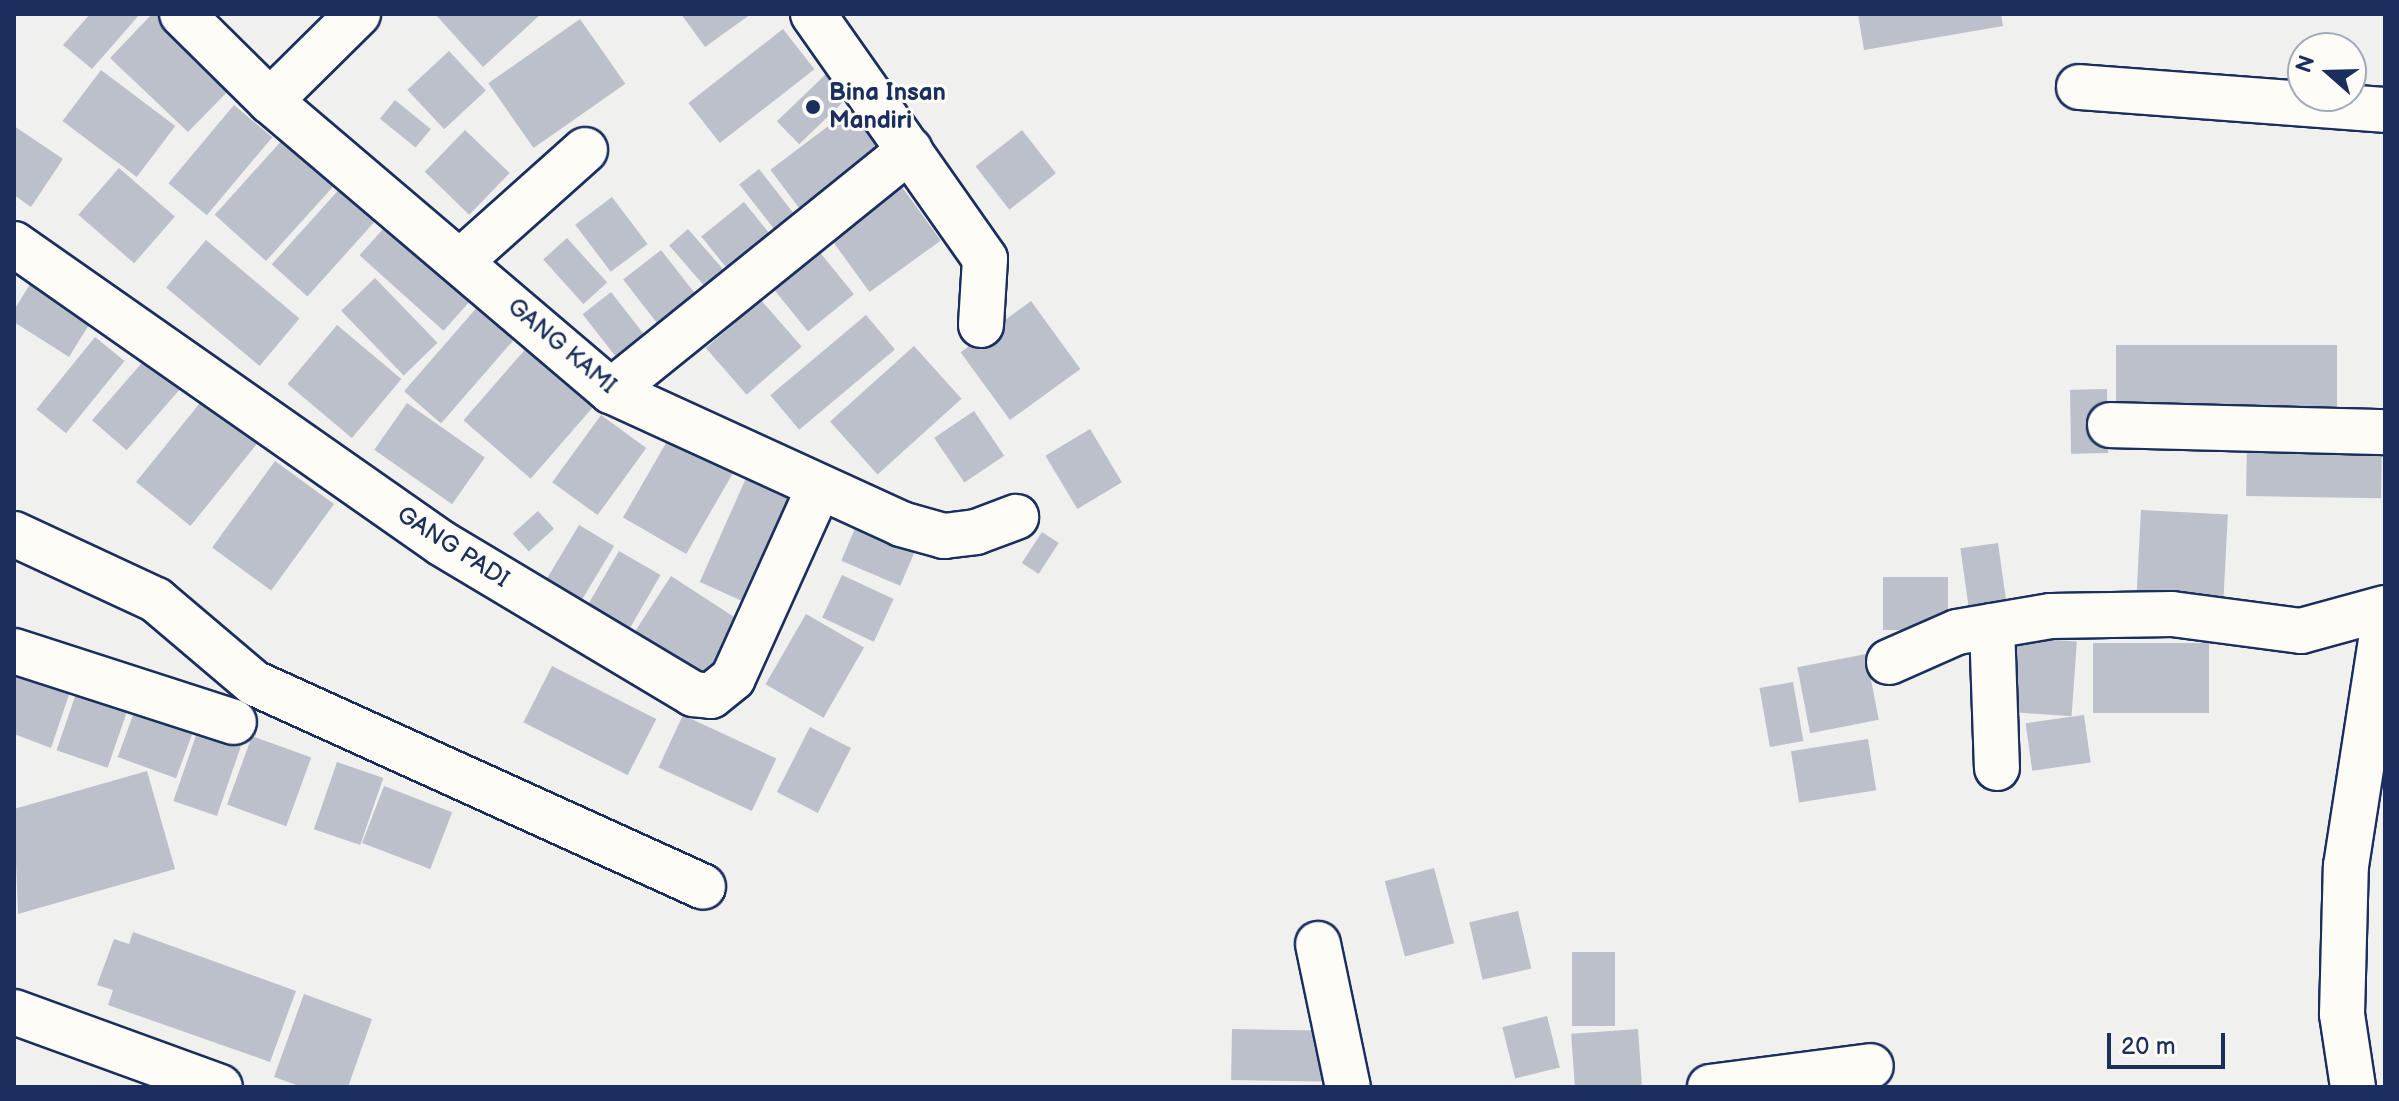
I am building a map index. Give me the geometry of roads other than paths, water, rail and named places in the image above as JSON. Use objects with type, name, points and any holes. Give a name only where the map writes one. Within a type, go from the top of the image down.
[{"type":"street","name":"GANG KAMI","points":[[182,14],[270,101],[462,260],[611,391],[818,490],[944,536],[976,532],[1016,517]]},
{"type":"street","points":[[270,101],[358,14]]},
{"type":"street","points":[[813,14],[985,259],[981,325]]},
{"type":"street","points":[[2079,87],[2385,110]]},
{"type":"street","points":[[462,260],[585,150]]},
{"type":"street","points":[[611,391],[910,150]]},
{"type":"street","name":"GANG PADI","points":[[14,244],[441,543],[693,694],[711,696],[733,678],[818,490]]},
{"type":"street","points":[[2110,425],[2385,432]]},
{"type":"street","points":[[14,534],[156,600],[254,683],[703,887]]},
{"type":"street","points":[[1889,662],[1937,638],[2051,616],[2172,614],[2301,631],[2385,608]]},
{"type":"street","points":[[2353,1087],[2342,1014],[2346,866],[2385,614]]},
{"type":"street","points":[[1992,626],[1997,768]]},
{"type":"street","points":[[14,651],[234,722]]},
{"type":"street","points":[[1318,944],[1348,1087]]},
{"type":"street","points":[[14,1012],[220,1087]]},
{"type":"street","points":[[1710,1087],[1871,1066]]},
{"type":"place","name":"Bina Insan Mandiri","points":[[813,107]]}]
